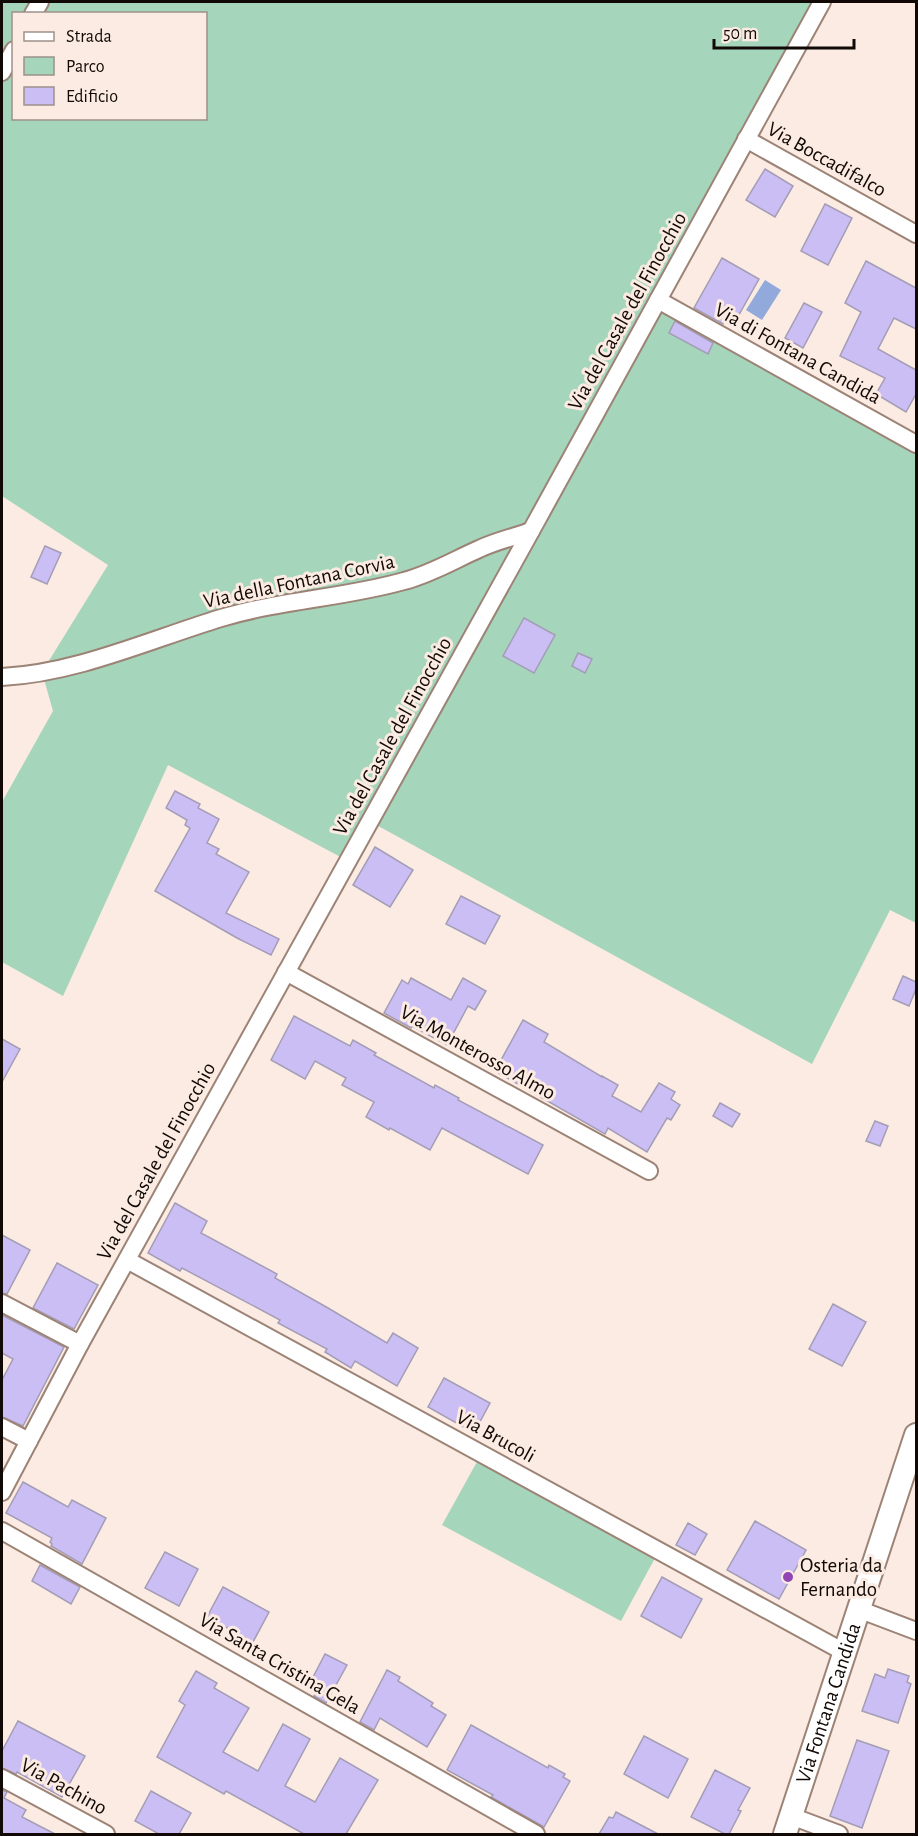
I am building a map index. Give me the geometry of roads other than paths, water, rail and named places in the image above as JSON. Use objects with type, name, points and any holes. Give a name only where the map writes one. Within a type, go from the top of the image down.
[{"type":"main road","name":"Via Fontana Candida","points":[[788,1825],[916,1435]]},
{"type":"street","name":"Via del Casale del Finocchio","points":[[2,1492],[80,1344],[822,2]]},
{"type":"street","points":[[2,72],[12,54]]},
{"type":"street","name":"Via Boccadifalco","points":[[747,140],[916,234]]},
{"type":"street","name":"Via di Fontana Candida","points":[[658,300],[916,444]]},
{"type":"street","name":"Via della Fontana Corvia","points":[[2,677],[28,675],[73,665],[254,609],[348,594],[401,582],[440,569],[482,548],[531,531]]},
{"type":"street","name":"Via Monterosso Almo","points":[[286,972],[649,1171]]},
{"type":"street","name":"Via Brucoli","points":[[127,1260],[844,1652]]},
{"type":"street","points":[[2,1303],[80,1344]]},
{"type":"street","points":[[2,1427],[28,1441]]},
{"type":"street","name":"Via Santa Cristina Gela","points":[[2,1532],[536,1834]]},
{"type":"street","points":[[858,1609],[916,1631]]},
{"type":"street","name":"Via Pachino","points":[[2,1778],[106,1834]]},
{"type":"street","points":[[788,1825],[839,1834]]},
{"type":"water","points":[[765,280],[781,290],[762,320],[746,310]]},
{"type":"place","name":"Osteria da Fernando","points":[[788,1577]]}]
